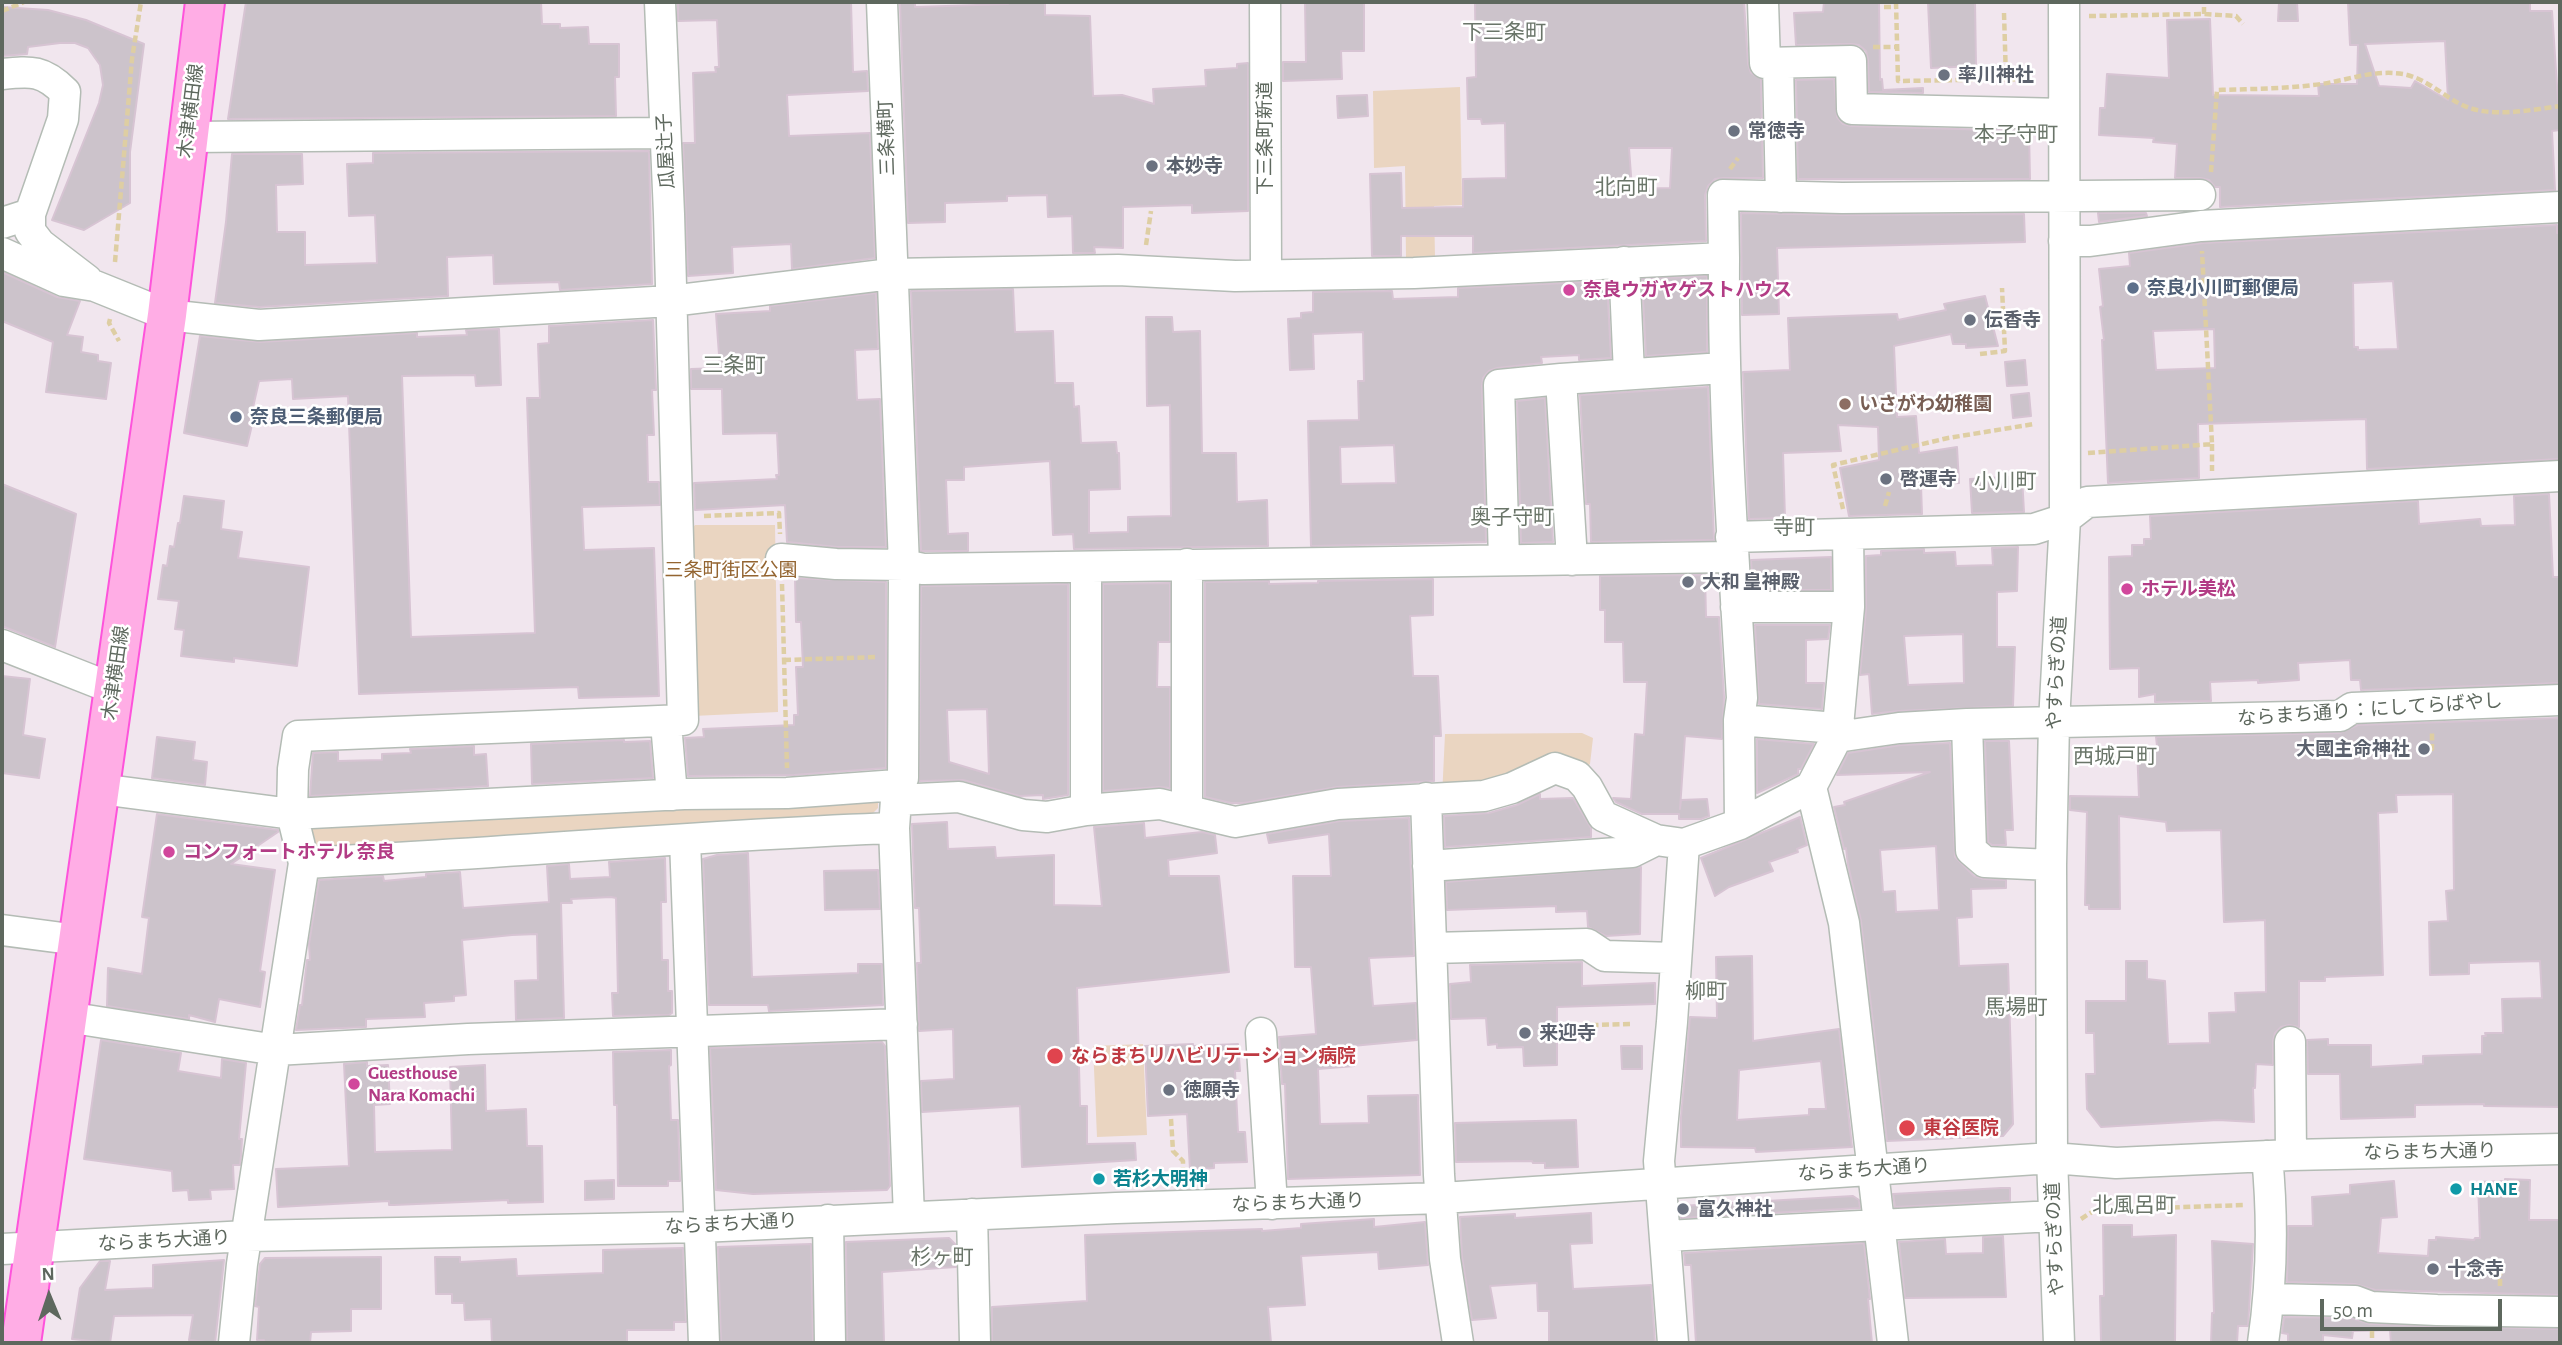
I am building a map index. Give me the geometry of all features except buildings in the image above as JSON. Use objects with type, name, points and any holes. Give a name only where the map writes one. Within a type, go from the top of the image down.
[{"type":"main road","name":"木津横田線","points":[[21,1343],[18,1247],[67,1017],[167,316],[205,2]]},
{"type":"street","name":"瓜屋辻子","points":[[660,2],[683,720],[666,723]]},
{"type":"street","name":"三条横町","points":[[882,2],[904,565],[903,778],[896,804],[909,1217]]},
{"type":"street","name":"下三条町新道","points":[[1265,2],[1266,275]]},
{"type":"street","points":[[1763,2],[1765,63],[1852,61],[1853,109],[2064,114]]},
{"type":"street","name":"やすらぎの道","points":[[2059,1343],[2052,1158],[2051,864],[2054,722],[2065,519],[2064,8]]},
{"type":"street","points":[[1778,63],[1782,197]]},
{"type":"street","points":[[2,74],[25,72],[50,77],[65,92],[64,119],[30,214],[30,231],[40,244],[95,286]]},
{"type":"street","points":[[188,137],[664,133]]},
{"type":"street","points":[[1740,824],[1739,720],[1742,698],[1731,547],[1723,368],[1723,195],[1842,198],[2200,195]]},
{"type":"street","points":[[2064,241],[2090,241],[2201,226],[2560,207]]},
{"type":"street","points":[[2,223],[30,214]]},
{"type":"street","points":[[2,253],[64,281],[95,286],[167,316],[259,325],[671,301],[891,274],[1118,270],[1235,276],[1414,273],[1724,258]]},
{"type":"street","points":[[1624,262],[1629,373]]},
{"type":"street","points":[[1503,560],[1499,384],[1723,368]]},
{"type":"street","points":[[1561,379],[1572,560]]},
{"type":"street","points":[[781,559],[835,564],[904,565],[923,569],[1572,560],[1848,534],[2034,529],[2065,519],[2087,502],[2115,499],[2560,476]]},
{"type":"street","points":[[1428,866],[1632,852],[1740,824],[1811,787],[1836,732],[1849,607],[1848,534]]},
{"type":"street","points":[[1187,564],[1187,810]]},
{"type":"street","points":[[1086,568],[1086,810]]},
{"type":"street","points":[[1736,607],[1849,607]]},
{"type":"street","points":[[2,645],[114,689]]},
{"type":"street","name":"ならまち通り：にしてらばやし","points":[[1739,720],[1836,732],[1967,724],[2340,716],[2352,708],[2560,700]]},
{"type":"street","points":[[234,1343],[247,1236],[304,863],[292,814],[293,769],[298,736],[666,723],[672,795]]},
{"type":"street","points":[[1967,724],[1972,850],[1984,862],[2051,864]]},
{"type":"street","points":[[304,863],[466,855],[789,832],[896,804],[960,797],[1023,815],[1047,817],[1086,810],[1160,804],[1235,822],[1338,804],[1426,797],[1484,796],[1512,788],[1555,768],[1577,776],[1587,788],[1602,816],[1670,842]]},
{"type":"street","points":[[1811,787],[1844,923],[1893,1343]]},
{"type":"street","points":[[100,789],[292,814],[672,795],[787,793],[896,804]]},
{"type":"street","points":[[1426,797],[1439,1175],[1446,1259],[1458,1343]]},
{"type":"street","points":[[685,839],[704,1343]]},
{"type":"street","points":[[1670,842],[1675,958],[1659,1161],[1673,1343]]},
{"type":"street","points":[[2,930],[78,940]]},
{"type":"street","points":[[1432,948],[1587,944],[1605,956],[1675,958]]},
{"type":"street","points":[[67,1017],[276,1050],[468,1039],[902,1024]]},
{"type":"street","points":[[1261,1033],[1272,1204]]},
{"type":"street","points":[[2263,1343],[2270,1299],[2270,1205],[2279,1155],[2290,1042]]},
{"type":"street","name":"ならまち大通り","points":[[18,1247],[89,1246],[247,1236],[700,1227],[972,1214],[1442,1198],[2052,1158],[2116,1163],[2279,1155],[2560,1149]]},
{"type":"street","points":[[972,1214],[975,1343]]},
{"type":"street","points":[[1666,1236],[2054,1216]]},
{"type":"street","points":[[828,1220],[830,1343]]},
{"type":"street","points":[[2270,1299],[2355,1301],[2371,1307],[2437,1310],[2560,1312]]},
{"type":"path","points":[[2,11],[24,2]]},
{"type":"path","points":[[115,262],[132,59],[141,2]]},
{"type":"path","points":[[2204,2],[2204,14]]},
{"type":"path","points":[[1884,7],[1896,4],[1898,80],[2025,79],[2038,83],[2063,83]]},
{"type":"path","points":[[2064,8],[2091,16],[2236,16],[2243,24]]},
{"type":"path","points":[[2004,13],[2006,79]]},
{"type":"path","points":[[1949,71],[1950,80]]},
{"type":"path","points":[[1146,244],[1151,211]]},
{"type":"path","points":[[1980,354],[2006,351],[2002,288]]},
{"type":"path","points":[[111,312],[109,323],[119,341]]},
{"type":"path","points":[[1848,534],[1833,465],[1948,438],[2034,424]]},
{"type":"path","points":[[1884,514],[1889,492]]},
{"type":"path","points":[[678,517],[779,513],[787,793]]},
{"type":"path","points":[[785,660],[903,656]]},
{"type":"path","points":[[2430,749],[2431,720]]},
{"type":"path","points":[[1560,1026],[1631,1024]]},
{"type":"path","points":[[1171,1119],[1173,1151],[1183,1161],[1183,1170]]},
{"type":"path","points":[[2080,1231],[2080,1220],[2095,1210],[2270,1205]]},
{"type":"path","points":[[2372,1330],[2372,1343]]},
{"type":"green space","points":[[1460,87],[1462,205],[1434,206],[1435,257],[1406,259],[1405,166],[1374,168],[1373,91]]},
{"type":"green space","name":"三条町街区公園","points":[[695,525],[775,525],[778,712],[693,716],[686,535]]},
{"type":"green space","points":[[1582,733],[1593,738],[1590,764],[1577,776],[1442,797],[1445,734]]},
{"type":"green space","points":[[878,792],[878,808],[873,813],[316,847],[309,844],[311,824]]},
{"type":"green space","points":[[1143,1044],[1147,1135],[1097,1137],[1093,1046]]},
{"type":"place","name":"率川神社","points":[[1944,75]]},
{"type":"place","name":"常徳寺","points":[[1734,131]]},
{"type":"place","name":"本妙寺","points":[[1152,166]]},
{"type":"place","name":"奈良小川町郵便局","points":[[2133,288]]},
{"type":"place","name":"奈良ウガヤゲストハウス","points":[[1569,290]]},
{"type":"place","name":"伝香寺","points":[[1970,320]]},
{"type":"place","name":"いさがわ幼稚園","points":[[1845,404]]},
{"type":"place","name":"奈良三条郵便局","points":[[236,417]]},
{"type":"place","name":"啓運寺","points":[[1886,479]]},
{"type":"place","name":"大和 皇神殿","points":[[1688,582]]},
{"type":"place","name":"ホテル美松","points":[[2127,589]]},
{"type":"place","name":"大國主命神社","points":[[2424,749]]},
{"type":"place","name":"コンフォートホテル 奈良","points":[[169,852]]},
{"type":"place","name":"来迎寺","points":[[1525,1033]]},
{"type":"place","name":"ならまちリハビリテーション病院","points":[[1055,1056]]},
{"type":"place","name":"Guesthouse Nara Komachi","points":[[354,1084]]},
{"type":"place","name":"徳願寺","points":[[1169,1090]]},
{"type":"place","name":"東谷医院","points":[[1907,1128]]},
{"type":"place","name":"若杉大明神","points":[[1099,1179]]},
{"type":"place","name":"HANE","points":[[2456,1189]]},
{"type":"place","name":"富久神社","points":[[1683,1209]]},
{"type":"place","name":"十念寺","points":[[2433,1269]]},
{"type":"district","name":"下三条町","points":[[1504,33]]},
{"type":"district","name":"本子守町","points":[[2016,135]]},
{"type":"district","name":"北向町","points":[[1626,188]]},
{"type":"district","name":"三条町","points":[[734,366]]},
{"type":"district","name":"小川町","points":[[2005,482]]},
{"type":"district","name":"奥子守町","points":[[1512,518]]},
{"type":"district","name":"寺町","points":[[1794,528]]},
{"type":"district","name":"西城戸町","points":[[2115,757]]},
{"type":"district","name":"柳町","points":[[1706,992]]},
{"type":"district","name":"馬場町","points":[[2016,1008]]},
{"type":"district","name":"北風呂町","points":[[2134,1206]]},
{"type":"district","name":"杉ヶ町","points":[[942,1258]]}]
